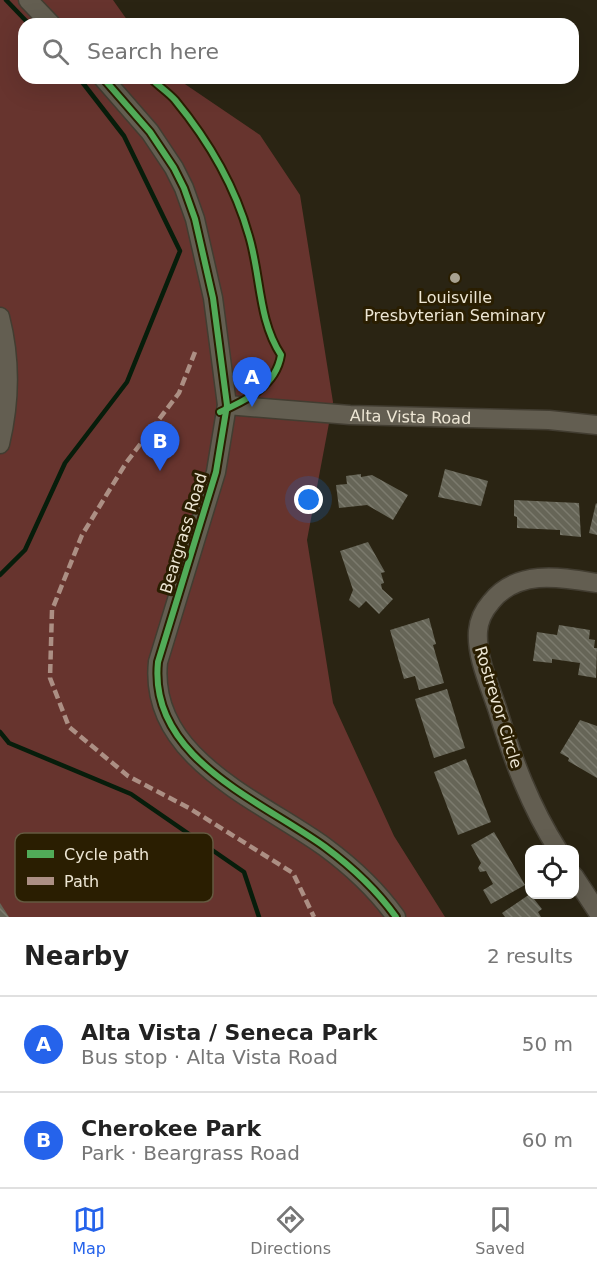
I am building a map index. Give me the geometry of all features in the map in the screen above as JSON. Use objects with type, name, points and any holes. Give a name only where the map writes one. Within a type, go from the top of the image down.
[{"type":"street","points":[[28,0],[45,18]]},
{"type":"street","name":"Beargrass Road","points":[[108,84],[150,132],[174,168],[184,188],[195,219],[213,298],[227,405],[213,482],[158,662],[158,694],[164,715],[178,739],[218,776],[358,872],[396,917]]},
{"type":"street","points":[[0,317],[8,371],[0,444]]},
{"type":"street","name":"Alta Vista Road","points":[[227,405],[350,415],[549,420],[597,424]]},
{"type":"street","name":"Rostrevor Circle","points":[[556,845],[526,793],[512,756],[481,657],[478,632],[485,609],[500,590],[523,579],[540,577],[597,583]]},
{"type":"street","points":[[579,884],[597,911]]},
{"type":"shaded area","points":[[0,0],[113,0],[126,18],[18,18],[18,84],[185,84],[260,135],[300,195],[333,402],[307,540],[333,703],[394,836],[445,917],[0,917]]},
{"type":"building","points":[[445,469],[488,481],[481,506],[438,497]]},
{"type":"building","points":[[361,474],[361,477],[372,475],[408,495],[393,520],[367,505],[339,508],[336,485],[347,484],[346,476]]},
{"type":"building","points":[[514,500],[579,503],[581,537],[560,535],[560,530],[517,528]]},
{"type":"building","points":[[597,504],[597,535],[589,533]]},
{"type":"building","points":[[368,542],[385,572],[381,573],[384,583],[381,584],[382,589],[393,599],[379,614],[366,601],[359,608],[349,600],[353,590],[340,551]]},
{"type":"building","points":[[429,618],[436,644],[433,645],[444,683],[419,690],[415,676],[404,679],[390,630]]},
{"type":"building","points":[[559,625],[590,630],[589,639],[595,640],[594,648],[597,648],[596,678],[578,675],[580,663],[552,659],[552,663],[533,661],[537,632],[557,635]]},
{"type":"building","points":[[447,689],[465,748],[434,758],[415,699]]},
{"type":"building","points":[[580,720],[597,726],[597,778],[568,761],[569,758],[560,753]]},
{"type":"building","points":[[466,759],[491,822],[458,835],[434,772]]},
{"type":"building","points":[[494,832],[525,885],[491,904],[483,890],[493,884],[486,871],[480,872],[478,868],[481,863],[471,845]]},
{"type":"building","points":[[525,897],[534,899],[542,909],[538,912],[541,917],[505,917],[502,913]]},
{"type":"building","points":[[0,903],[9,917],[0,917]]},
{"type":"waterway","points":[[6,0],[23,18]]},
{"type":"waterway","points":[[0,575],[25,550],[65,463],[127,382],[180,251],[124,136],[84,84]]},
{"type":"waterway","points":[[0,732],[9,743],[131,794],[188,833]]},
{"type":"waterway","points":[[213,851],[244,872],[259,917]]},
{"type":"marked path","points":[[195,352],[179,393],[126,463],[82,535],[52,610],[50,678],[69,727],[128,776],[189,808],[293,873],[314,917]]},
{"type":"cycle path","points":[[108,84],[150,132],[174,168],[184,188],[195,219],[213,298],[227,405],[216,472],[158,662],[160,696],[171,725],[189,750],[213,773],[325,847],[372,888],[396,917]]},
{"type":"cycle path","points":[[158,84],[187,115],[209,147],[236,199],[253,251],[268,327],[281,355],[273,375],[259,391],[220,412]]},
{"type":"place","name":"Louisville Presbyterian Seminary","points":[[455,278]]},
{"type":"place","name":"Alta Vista / Seneca Park","points":[[252,407]]},
{"type":"place","name":"Cherokee Park","points":[[160,471]]}]
